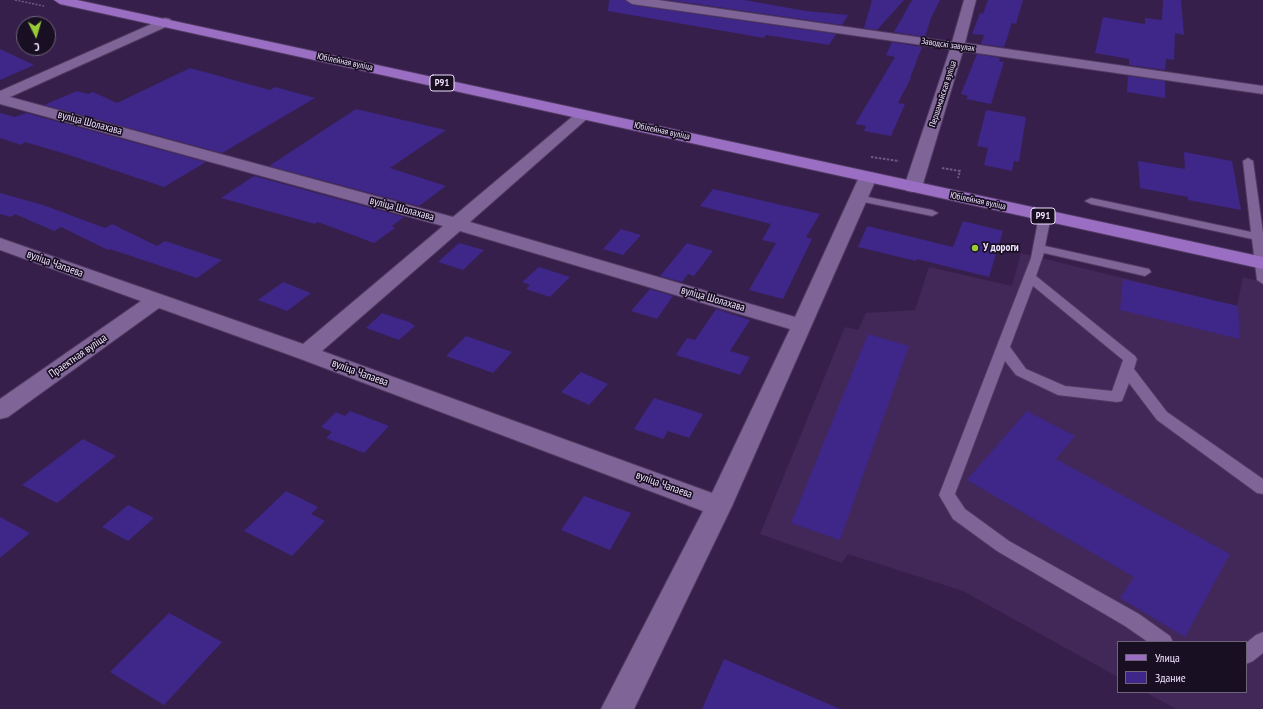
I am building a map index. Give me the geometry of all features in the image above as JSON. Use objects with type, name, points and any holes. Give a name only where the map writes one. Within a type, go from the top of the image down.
[{"type":"main road","name":"Юбілейная вуліца","points":[[60,0],[1045,216],[1262,269]]},
{"type":"street","name":"Заводскі завулак","points":[[632,0],[1263,90]]},
{"type":"street","name":"Першамайская вуліца","points":[[913,187],[958,46],[970,0]]},
{"type":"street","points":[[0,97],[165,22]]},
{"type":"street","name":"вуліца Шолахава","points":[[0,97],[457,224],[802,326]]},
{"type":"street","points":[[306,353],[584,114]]},
{"type":"street","points":[[617,709],[719,506],[868,178]]},
{"type":"street","name":"вуліца Чапаева","points":[[0,244],[306,353],[719,506]]},
{"type":"street","name":"Праектная вуліца","points":[[0,411],[156,300]]},
{"type":"lane","points":[[1248,161],[1260,237],[1262,269]]},
{"type":"lane","points":[[858,198],[932,213]]},
{"type":"lane","points":[[1091,201],[1260,237]]},
{"type":"lane","points":[[1045,216],[1039,248],[1030,277],[947,495],[959,514],[1003,546],[1132,620],[1162,641]]},
{"type":"lane","points":[[1039,248],[1145,272]]},
{"type":"lane","points":[[1003,348],[1021,372],[1063,391],[1117,397],[1130,359],[1030,277]]},
{"type":"lane","points":[[1126,369],[1162,416],[1263,488]]},
{"type":"lane","points":[[1247,654],[1263,641]]},
{"type":"shaded area","points":[[1021,253],[1237,306],[1243,277],[1263,282],[1263,709],[1176,709],[1147,693],[1247,693],[1247,641],[1117,641],[1117,676],[963,591],[848,554],[842,563],[760,534],[845,327],[858,330],[866,313],[915,310],[929,267],[1012,286]]},
{"type":"building","points":[[609,0],[625,0],[632,5],[836,34],[829,45],[766,35],[764,38],[608,11]]},
{"type":"building","points":[[669,0],[744,0],[806,11],[848,15],[842,25]]},
{"type":"building","points":[[872,0],[904,0],[877,30],[864,28]]},
{"type":"building","points":[[912,0],[940,0],[931,18],[925,37],[894,32]]},
{"type":"building","points":[[988,0],[1023,0],[1016,24],[1012,23],[1004,47],[981,44],[984,35],[972,34],[980,13],[983,14]]},
{"type":"building","points":[[1163,0],[1181,0],[1184,35],[1175,33],[1174,60],[1166,59],[1165,70],[1129,65],[1129,59],[1095,53],[1103,17],[1145,24],[1145,18],[1162,20]]},
{"type":"building","points":[[892,42],[922,47],[911,78],[898,103],[905,104],[891,136],[864,131],[866,126],[855,124],[895,57],[886,55]]},
{"type":"building","points":[[0,49],[34,65],[0,80]]},
{"type":"building","points":[[977,54],[1000,58],[999,61],[1004,62],[991,104],[966,99],[968,96],[961,94]]},
{"type":"building","points":[[190,68],[270,90],[275,87],[315,98],[222,153],[44,105],[77,91],[88,94],[93,92],[117,103]]},
{"type":"building","points":[[1128,76],[1165,81],[1165,98],[1127,92]]},
{"type":"building","points":[[356,109],[446,130],[390,168],[446,186],[419,206],[269,166]]},
{"type":"building","points":[[986,110],[1026,117],[1019,162],[1014,161],[1012,171],[984,165],[988,148],[977,146]]},
{"type":"building","points":[[0,113],[15,117],[26,113],[206,162],[164,187],[66,154],[25,142],[21,145],[0,138]]},
{"type":"building","points":[[1184,152],[1232,161],[1241,210],[1188,200],[1188,197],[1140,188],[1138,161],[1185,169]]},
{"type":"building","points":[[254,176],[404,217],[392,226],[395,228],[374,243],[318,222],[315,224],[221,198]]},
{"type":"building","points":[[713,189],[820,214],[806,237],[812,239],[783,299],[749,290],[776,243],[762,240],[771,224],[700,206]]},
{"type":"building","points":[[0,193],[43,205],[105,228],[112,224],[157,246],[165,241],[222,260],[197,278],[110,249],[108,250],[61,227],[54,231],[15,214],[11,217],[0,214]]},
{"type":"building","points":[[963,221],[1003,231],[989,277],[917,259],[916,261],[858,247],[867,226],[953,247]]},
{"type":"building","points":[[621,229],[641,235],[623,255],[603,249]]},
{"type":"building","points":[[459,243],[484,250],[463,270],[438,262]]},
{"type":"building","points":[[687,243],[713,251],[694,276],[688,274],[682,282],[660,276]]},
{"type":"building","points":[[539,267],[570,277],[550,297],[526,289],[530,285],[522,282]]},
{"type":"building","points":[[1123,279],[1238,306],[1240,339],[1120,310]]},
{"type":"building","points":[[283,282],[311,293],[287,311],[258,300]]},
{"type":"building","points":[[650,289],[673,296],[657,319],[631,311]]},
{"type":"building","points":[[716,309],[750,320],[730,351],[750,357],[740,375],[676,355],[687,338],[695,340]]},
{"type":"building","points":[[382,313],[409,322],[415,326],[399,340],[366,328]]},
{"type":"building","points":[[868,334],[909,346],[840,540],[791,523]]},
{"type":"building","points":[[466,336],[512,352],[493,373],[446,356]]},
{"type":"building","points":[[581,372],[608,384],[589,405],[561,392]]},
{"type":"building","points":[[654,398],[703,414],[689,438],[668,431],[663,439],[634,429]]},
{"type":"building","points":[[350,411],[389,426],[364,453],[326,438],[332,432],[321,427],[336,412],[345,416]]},
{"type":"building","points":[[1027,411],[1075,436],[1056,459],[1230,554],[1185,637],[1120,598],[1134,577],[967,480]]},
{"type":"building","points":[[83,439],[116,456],[57,503],[22,485]]},
{"type":"building","points":[[286,491],[318,507],[311,514],[325,521],[292,556],[244,531]]},
{"type":"building","points":[[584,496],[631,513],[610,550],[561,530]]},
{"type":"building","points":[[128,505],[154,518],[128,541],[102,527]]},
{"type":"building","points":[[0,517],[30,533],[0,558]]},
{"type":"building","points":[[169,613],[222,642],[164,705],[110,672]]},
{"type":"building","points":[[724,659],[840,709],[702,709]]},
{"type":"place","name":"У дороги","points":[[975,248]]}]
